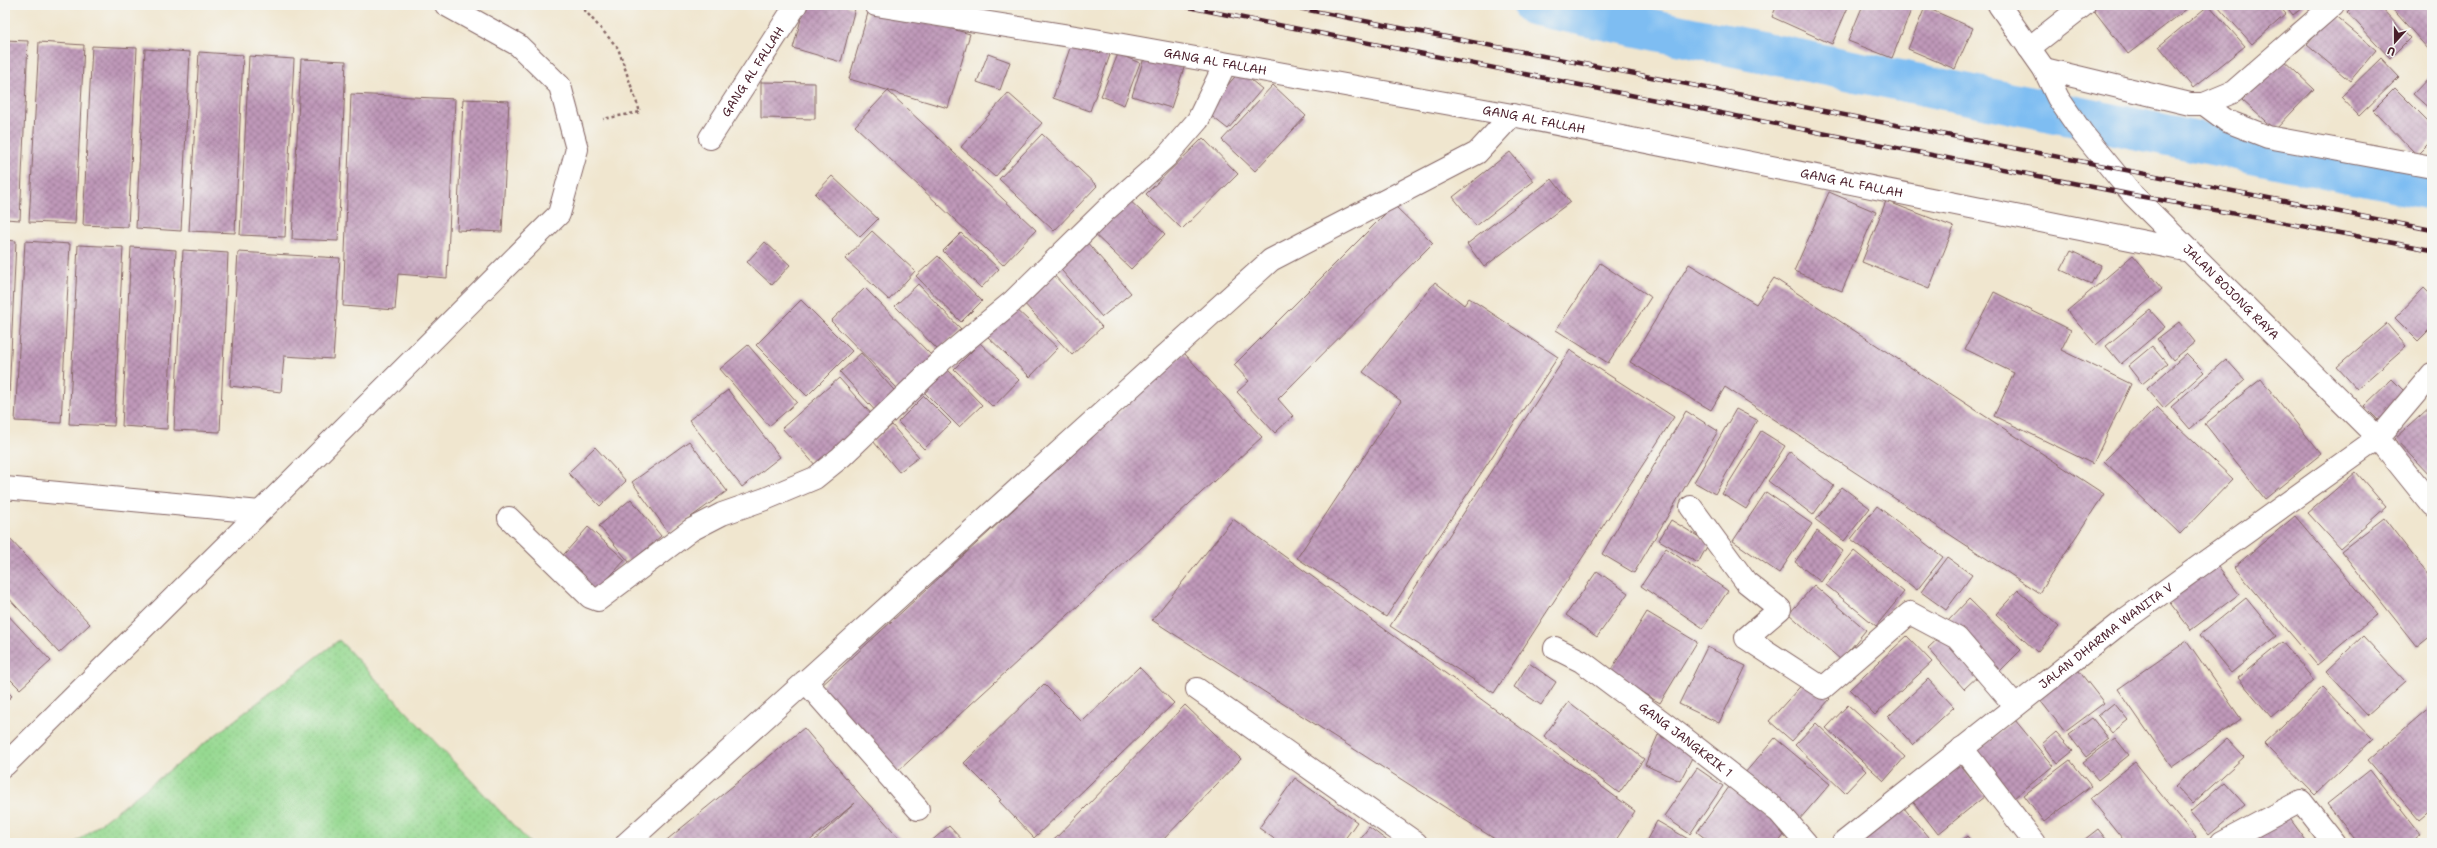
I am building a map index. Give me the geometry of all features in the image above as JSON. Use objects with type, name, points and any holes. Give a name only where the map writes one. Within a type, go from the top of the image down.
[{"type":"street","points":[[5,765],[559,214],[577,148],[560,86],[518,45],[446,5]]},
{"type":"street","name":"GANG AL FALLAH","points":[[710,138],[796,5]]},
{"type":"street","name":"GANG AL FALLAH","points":[[876,5],[1095,40],[1512,115],[2190,251]]},
{"type":"street","name":"JALAN BOJONG RAYA","points":[[1998,5],[2044,70],[2058,98],[2083,134],[2134,196],[2378,438],[2432,505]]},
{"type":"street","points":[[2029,48],[2084,5]]},
{"type":"street","points":[[2044,70],[2190,104],[2204,104],[2233,92],[2333,5]]},
{"type":"street","points":[[509,518],[590,597],[598,600],[691,530],[722,514],[765,499],[815,478],[841,457],[942,360],[1012,302],[1106,210],[1166,157],[1198,120],[1225,64]]},
{"type":"street","points":[[2204,104],[2227,121],[2268,137],[2432,167]]},
{"type":"street","points":[[627,843],[1271,260],[1477,153],[1512,115]]},
{"type":"street","name":"JALAN DHARMA WANITA V","points":[[1843,843],[2127,618],[2378,438],[2432,374]]},
{"type":"street","points":[[5,488],[260,512]]},
{"type":"street","points":[[1690,507],[1746,582],[1780,609],[1746,638],[1823,688],[1910,612],[1957,638],[2015,706]]},
{"type":"street","name":"GANG JANGKRIK 1","points":[[1555,648],[1581,661],[1714,761],[1779,812],[1806,843]]},
{"type":"street","points":[[805,681],[918,809]]},
{"type":"street","points":[[1197,689],[1416,843]]},
{"type":"street","points":[[1962,748],[2035,843]]},
{"type":"street","points":[[2222,843],[2301,800],[2334,843]]},
{"type":"path","points":[[571,126],[640,112],[618,48],[580,5]]},
{"type":"green space","points":[[339,640],[530,843],[75,843]]},
{"type":"building","points":[[805,5],[843,5],[855,8],[841,62],[793,48]]},
{"type":"building","points":[[1777,5],[1849,5],[1832,44],[1772,17]]},
{"type":"building","points":[[1863,5],[1913,5],[1892,58],[1848,41]]},
{"type":"building","points":[[2095,5],[2192,5],[2128,54],[2092,8]]},
{"type":"building","points":[[2209,5],[2245,46],[2193,88],[2159,46]]},
{"type":"building","points":[[2217,5],[2278,5],[2286,14],[2252,44]]},
{"type":"building","points":[[2285,5],[2306,5],[2293,15]]},
{"type":"building","points":[[2354,5],[2378,5],[2410,38],[2390,58],[2347,12]]},
{"type":"building","points":[[2389,5],[2432,5],[2432,47],[2429,50]]},
{"type":"building","points":[[870,6],[970,34],[948,108],[849,79]]},
{"type":"building","points":[[1925,7],[1973,28],[1955,69],[1908,49]]},
{"type":"building","points":[[2333,14],[2376,50],[2350,81],[2307,45]]},
{"type":"building","points":[[5,40],[28,41],[20,220],[5,219]]},
{"type":"building","points":[[39,42],[84,45],[75,224],[29,222]]},
{"type":"building","points":[[1072,42],[1110,55],[1090,111],[1053,98]]},
{"type":"building","points":[[92,46],[137,48],[128,227],[83,225]]},
{"type":"building","points":[[145,49],[190,52],[181,231],[136,228]]},
{"type":"building","points":[[199,52],[243,55],[235,233],[189,231]]},
{"type":"building","points":[[988,54],[1010,62],[1000,90],[977,82]]},
{"type":"building","points":[[1118,54],[1140,63],[1124,105],[1101,96]]},
{"type":"building","points":[[1145,55],[1184,68],[1171,108],[1132,96]]},
{"type":"building","points":[[249,56],[294,59],[285,237],[240,235]]},
{"type":"building","points":[[2281,58],[2314,89],[2275,130],[2242,100]]},
{"type":"building","points":[[2381,58],[2399,77],[2359,116],[2341,97]]},
{"type":"building","points":[[301,59],[346,61],[338,241],[292,239]]},
{"type":"building","points":[[1240,71],[1262,89],[1228,129],[1205,111]]},
{"type":"building","points":[[2432,74],[2432,111],[2413,94]]},
{"type":"building","points":[[761,82],[815,83],[815,119],[761,118]]},
{"type":"building","points":[[1273,85],[1306,116],[1255,171],[1222,140]]},
{"type":"building","points":[[2395,88],[2432,125],[2432,140],[2417,155],[2373,110]]},
{"type":"building","points":[[888,91],[1036,230],[1003,265],[855,126]]},
{"type":"building","points":[[1008,93],[1042,123],[995,177],[961,147]]},
{"type":"building","points":[[351,94],[455,99],[447,278],[398,274],[395,310],[343,306]]},
{"type":"building","points":[[463,99],[509,101],[502,232],[457,230]]},
{"type":"building","points":[[1042,134],[1097,186],[1054,231],[999,179]]},
{"type":"building","points":[[1203,138],[1238,174],[1182,229],[1146,194]]},
{"type":"building","points":[[1510,152],[1534,181],[1476,226],[1453,197]]},
{"type":"building","points":[[832,176],[878,219],[860,237],[815,194]]},
{"type":"building","points":[[1552,179],[1570,202],[1484,267],[1467,244]]},
{"type":"building","points":[[1829,192],[1876,212],[1842,291],[1794,271]]},
{"type":"building","points":[[1124,195],[1165,234],[1131,269],[1090,230]]},
{"type":"building","points":[[1886,201],[1954,227],[1929,289],[1862,262]]},
{"type":"building","points":[[1394,205],[1433,243],[1278,399],[1293,416],[1275,433],[1237,392],[1249,381],[1234,365]]},
{"type":"building","points":[[872,231],[915,271],[889,300],[845,259]]},
{"type":"building","points":[[961,233],[999,269],[981,288],[943,251]]},
{"type":"building","points":[[5,240],[16,241],[8,420],[5,420]]},
{"type":"building","points":[[1085,240],[1131,293],[1102,317],[1056,264]]},
{"type":"building","points":[[25,241],[70,244],[61,423],[15,421]]},
{"type":"building","points":[[765,242],[790,265],[772,285],[747,262]]},
{"type":"building","points":[[78,245],[123,247],[114,426],[69,424]]},
{"type":"building","points":[[131,247],[176,250],[167,429],[122,426]]},
{"type":"building","points":[[183,250],[228,253],[220,432],[174,430]]},
{"type":"building","points":[[2071,251],[2101,265],[2091,284],[2061,270]]},
{"type":"building","points":[[238,252],[340,258],[333,359],[284,356],[281,392],[230,386]]},
{"type":"building","points":[[2133,255],[2162,289],[2096,345],[2067,311]]},
{"type":"building","points":[[938,256],[982,301],[961,322],[916,276]]},
{"type":"building","points":[[1600,263],[1651,297],[1608,363],[1556,330]]},
{"type":"building","points":[[1689,264],[1756,304],[1774,278],[2104,494],[2039,593],[1725,387],[1711,410],[1630,362]]},
{"type":"building","points":[[1052,273],[1102,327],[1072,355],[1021,300]]},
{"type":"building","points":[[1435,282],[1464,305],[1469,298],[1558,357],[1386,617],[1297,558],[1401,401],[1363,372]]},
{"type":"building","points":[[918,284],[961,329],[938,350],[895,306]]},
{"type":"building","points":[[865,288],[935,359],[901,392],[831,321]]},
{"type":"building","points":[[2424,288],[2432,296],[2432,327],[2418,341],[2395,318]]},
{"type":"building","points":[[1994,292],[2071,330],[2061,350],[2131,384],[2093,464],[1994,416],[2014,373],[1965,349]]},
{"type":"building","points":[[801,300],[852,351],[807,396],[756,345]]},
{"type":"building","points":[[1014,307],[1058,348],[1030,377],[986,335]]},
{"type":"building","points":[[2150,310],[2165,327],[2121,364],[2106,346]]},
{"type":"building","points":[[2179,322],[2195,342],[2173,360],[2157,339]]},
{"type":"building","points":[[2387,324],[2406,346],[2357,389],[2337,367]]},
{"type":"building","points":[[980,343],[1019,380],[993,407],[954,369]]},
{"type":"building","points":[[748,345],[797,402],[769,426],[720,369]]},
{"type":"building","points":[[2152,346],[2167,364],[2142,384],[2128,366]]},
{"type":"building","points":[[1570,350],[1674,417],[1494,693],[1390,626]]},
{"type":"building","points":[[861,353],[900,397],[879,415],[840,372]]},
{"type":"building","points":[[1184,353],[1262,437],[897,772],[819,688]]},
{"type":"building","points":[[2186,354],[2204,372],[2164,408],[2147,389]]},
{"type":"building","points":[[2226,359],[2245,380],[2190,429],[2171,407]]},
{"type":"building","points":[[947,369],[982,405],[959,427],[924,392]]},
{"type":"building","points":[[839,378],[874,417],[817,467],[782,428]]},
{"type":"building","points":[[2261,379],[2321,454],[2265,499],[2205,424]]},
{"type":"building","points":[[2392,379],[2408,395],[2381,423],[2364,406]]},
{"type":"building","points":[[728,390],[780,457],[742,487],[689,420]]},
{"type":"building","points":[[924,396],[951,423],[924,449],[898,422]]},
{"type":"building","points":[[2432,405],[2432,478],[2395,439]]},
{"type":"building","points":[[2157,407],[2233,479],[2180,534],[2104,461]]},
{"type":"building","points":[[1736,409],[1757,420],[1715,494],[1694,482]]},
{"type":"building","points":[[1686,411],[1718,431],[1634,573],[1602,554]]},
{"type":"building","points":[[892,425],[919,457],[899,472],[873,441]]},
{"type":"building","points":[[1761,431],[1785,446],[1746,509],[1722,494]]},
{"type":"building","points":[[689,441],[727,491],[669,533],[632,482]]},
{"type":"building","points":[[595,447],[626,481],[600,506],[568,473]]},
{"type":"building","points":[[1790,452],[1834,486],[1813,515],[1768,481]]},
{"type":"building","points":[[2356,472],[2386,507],[2340,548],[2308,513]]},
{"type":"building","points":[[1842,487],[1870,508],[1844,541],[1816,520]]},
{"type":"building","points":[[1766,492],[1812,524],[1779,573],[1733,541]]},
{"type":"building","points":[[631,499],[661,536],[630,563],[599,526]]},
{"type":"building","points":[[1877,506],[1943,557],[1917,590],[1851,539]]},
{"type":"building","points":[[2295,516],[2378,614],[2317,665],[2234,567]]},
{"type":"building","points":[[2384,518],[2432,580],[2432,635],[2417,647],[2341,551]]},
{"type":"building","points":[[1233,519],[1635,811],[1614,843],[1501,843],[1152,620]]},
{"type":"building","points":[[1671,520],[1709,543],[1698,563],[1659,540]]},
{"type":"building","points":[[588,527],[625,560],[594,594],[558,561]]},
{"type":"building","points":[[1817,531],[1843,551],[1821,582],[1795,562]]},
{"type":"building","points":[[7,536],[90,624],[59,653],[5,594],[5,537]]},
{"type":"building","points":[[1666,548],[1728,591],[1703,628],[1641,586]]},
{"type":"building","points":[[1854,551],[1904,592],[1876,626],[1826,585]]},
{"type":"building","points":[[1947,557],[1972,575],[1946,610],[1921,592]]},
{"type":"building","points":[[2214,562],[2239,594],[2191,630],[2167,599]]},
{"type":"building","points":[[1597,571],[1628,593],[1597,637],[1566,615]]},
{"type":"building","points":[[1814,585],[1866,630],[1841,660],[1789,614]]},
{"type":"building","points":[[2018,590],[2059,627],[2037,652],[1996,614]]},
{"type":"building","points":[[2246,598],[2277,636],[2231,673],[2200,635]]},
{"type":"building","points":[[1969,599],[2021,650],[1999,672],[1947,622]]},
{"type":"building","points":[[5,612],[51,661],[20,689],[5,674]]},
{"type":"building","points":[[1647,612],[1697,642],[1660,703],[1609,673]]},
{"type":"building","points":[[1943,634],[1980,674],[1964,689],[1928,648]]},
{"type":"building","points":[[1907,636],[1932,662],[1875,715],[1850,689]]},
{"type":"building","points":[[2363,636],[2405,681],[2367,715],[2326,671]]},
{"type":"building","points":[[2187,641],[2241,719],[2172,767],[2118,689]]},
{"type":"building","points":[[2282,642],[2314,680],[2271,717],[2238,678]]},
{"type":"building","points":[[1707,647],[1746,666],[1719,723],[1679,704]]},
{"type":"building","points":[[1529,663],[1556,682],[1541,705],[1514,687]]},
{"type":"building","points":[[2075,666],[2104,703],[2065,732],[2036,695]]},
{"type":"building","points":[[1139,667],[1174,703],[1034,838],[999,801],[1001,800],[964,763],[1044,684],[1082,722]]},
{"type":"building","points":[[1807,679],[1830,699],[1792,741],[1769,721]]},
{"type":"building","points":[[1928,679],[1954,707],[1913,745],[1888,717]]},
{"type":"building","points":[[2323,687],[2373,739],[2315,795],[2264,743]]},
{"type":"building","points":[[5,689],[12,696],[5,702]]},
{"type":"building","points":[[1569,702],[1644,759],[1619,793],[1544,736]]},
{"type":"building","points":[[2114,703],[2128,720],[2112,733],[2098,716]]},
{"type":"building","points":[[1185,705],[1241,759],[1160,843],[1051,843]]},
{"type":"building","points":[[1848,705],[1905,757],[1884,781],[1826,728]]},
{"type":"building","points":[[2432,705],[2432,809],[2419,820],[2368,760]]},
{"type":"building","points":[[2092,718],[2109,739],[2086,757],[2069,735]]},
{"type":"building","points":[[2015,720],[2053,766],[2014,798],[1976,752]]},
{"type":"building","points":[[1816,723],[1866,771],[1845,793],[1795,745]]},
{"type":"building","points":[[804,728],[862,797],[904,843],[812,843],[855,803],[807,843],[663,843]]},
{"type":"building","points":[[2056,732],[2073,751],[2057,764],[2042,744]]},
{"type":"building","points":[[1658,735],[1695,752],[1680,781],[1645,765]]},
{"type":"building","points":[[1775,738],[1830,784],[1799,820],[1744,774]]},
{"type":"building","points":[[2115,738],[2129,755],[2098,780],[2083,762]]},
{"type":"building","points":[[2227,739],[2244,757],[2192,804],[2175,786]]},
{"type":"building","points":[[1954,758],[1985,796],[1938,834],[1908,795]]},
{"type":"building","points":[[2070,760],[2091,786],[2044,822],[2024,795]]},
{"type":"building","points":[[2135,762],[2196,838],[2190,843],[2126,843],[2090,798]]},
{"type":"building","points":[[1697,768],[1723,786],[1690,834],[1664,816]]},
{"type":"building","points":[[2370,770],[2420,834],[2409,843],[2358,843],[2327,804]]},
{"type":"building","points":[[1295,778],[1357,822],[1342,843],[1280,843],[1259,828]]},
{"type":"building","points":[[2224,782],[2245,805],[2209,835],[2190,812]]},
{"type":"building","points":[[1729,787],[1788,830],[1778,843],[1711,843],[1697,832]]},
{"type":"building","points":[[1899,802],[1933,843],[1851,843]]},
{"type":"building","points":[[2285,812],[2308,843],[2244,843]]},
{"type":"building","points":[[1657,821],[1695,843],[1645,843]]},
{"type":"building","points":[[949,826],[965,843],[929,843]]},
{"type":"building","points":[[1369,827],[1390,843],[1357,843]]},
{"type":"building","points":[[2098,829],[2109,843],[2080,843]]},
{"type":"building","points":[[1967,836],[1973,843],[1959,843]]},
{"type":"waterway","points":[[1533,5],[2429,189]]},
{"type":"railway","points":[[1178,5],[2133,195],[2432,250]]},
{"type":"railway","points":[[1283,5],[2432,230]]}]
